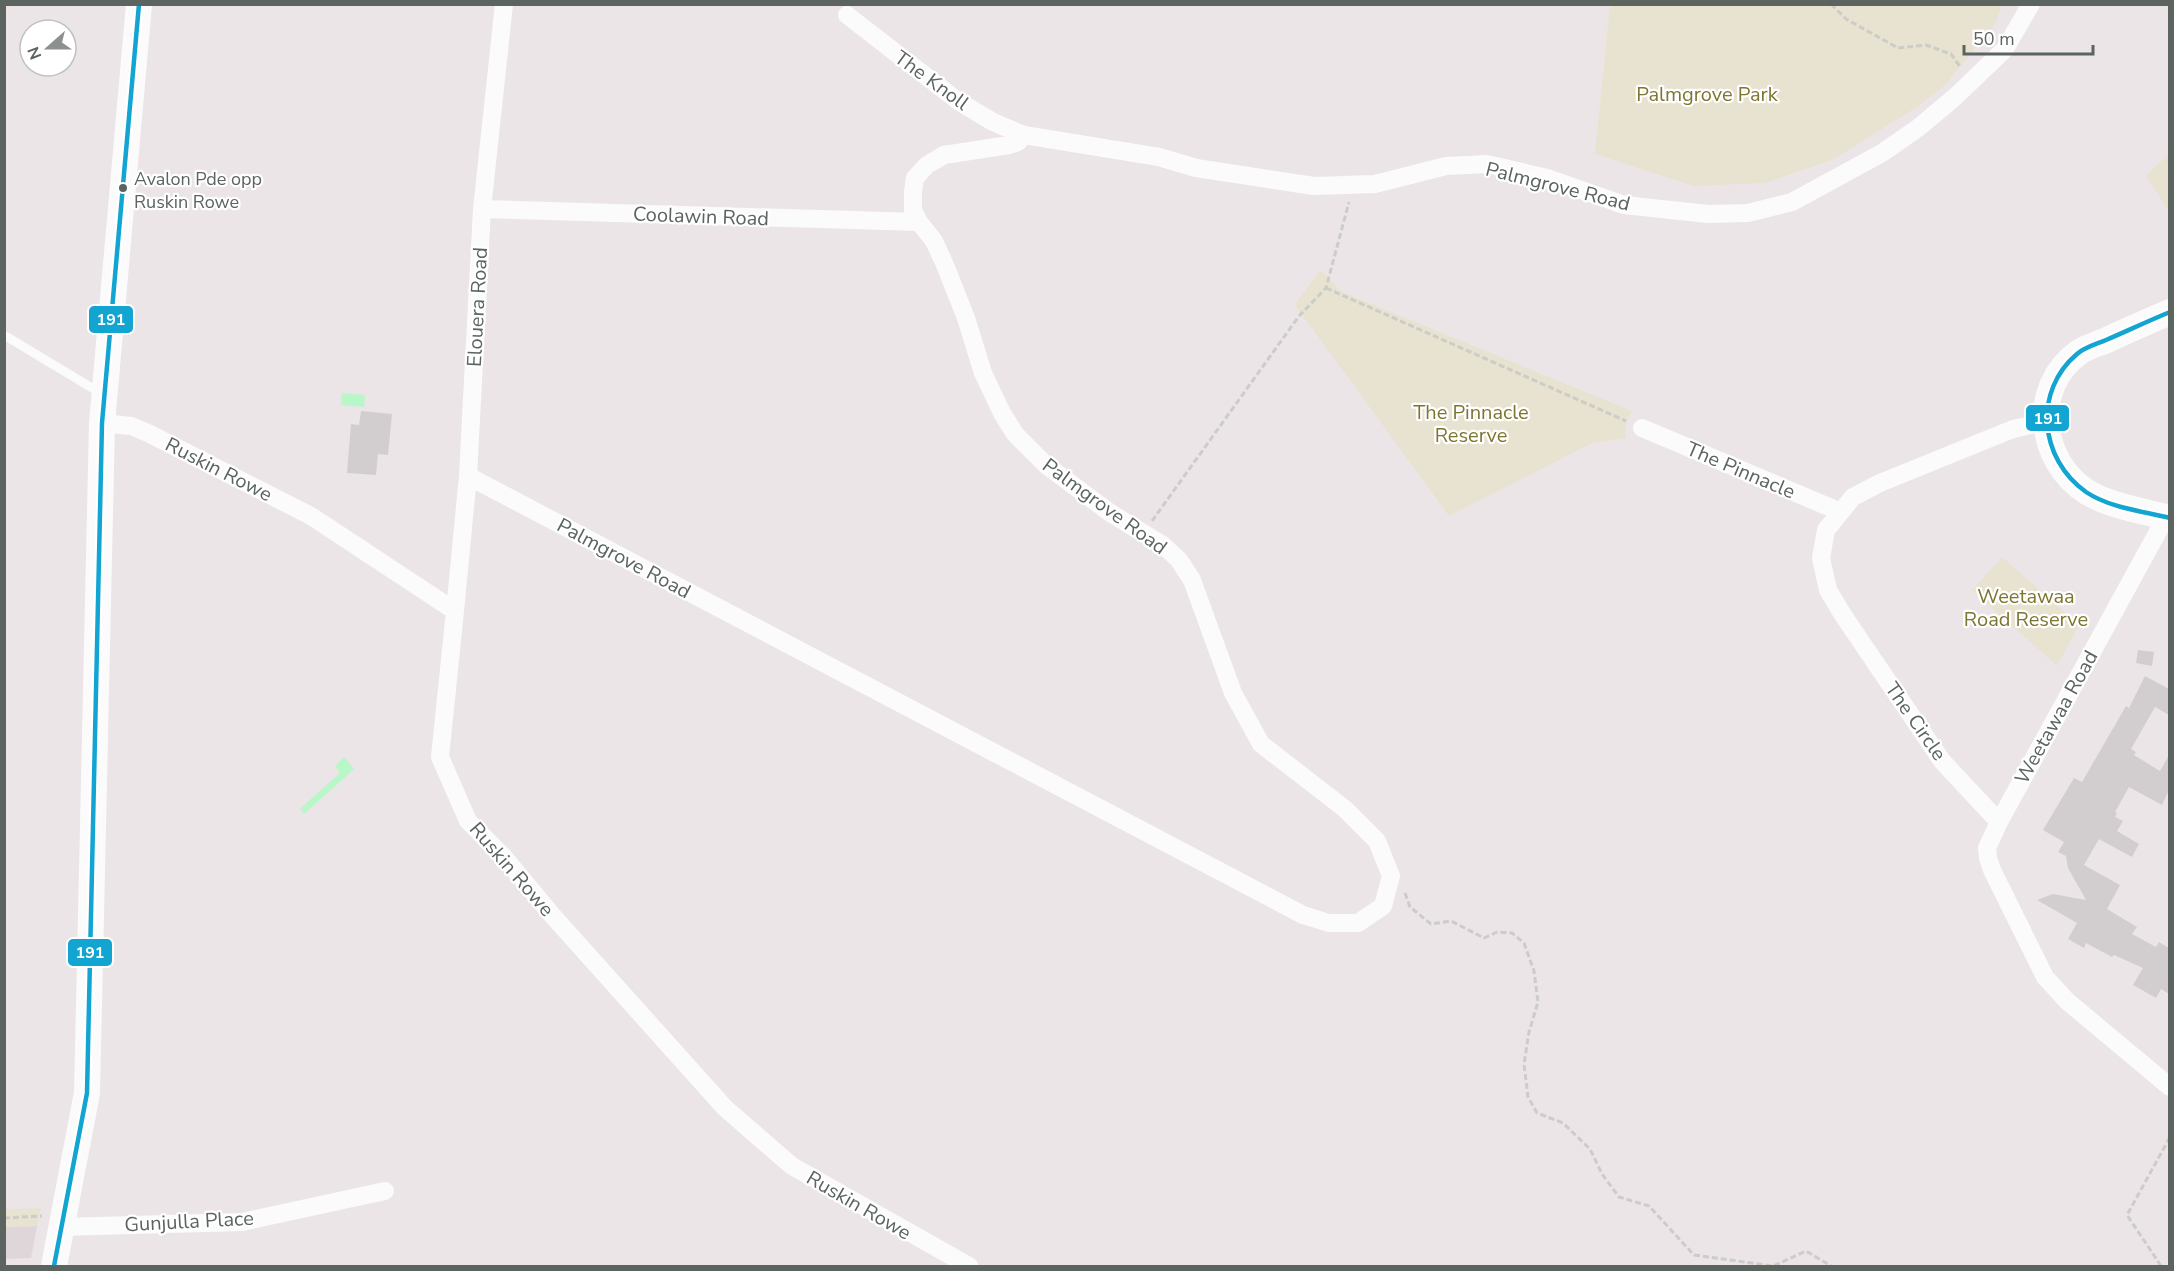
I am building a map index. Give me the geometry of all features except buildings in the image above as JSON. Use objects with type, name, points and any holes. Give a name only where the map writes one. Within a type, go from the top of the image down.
[{"type":"street","points":[[54,1266],[87,1093],[102,423],[139,4]]},
{"type":"street","name":"Elouera Road","points":[[455,611],[468,476],[482,209],[504,4]]},
{"type":"street","name":"Palmgrove Road","points":[[468,476],[1303,915],[1329,923],[1358,923],[1383,906],[1391,876],[1377,841],[1345,809],[1261,744],[1233,693],[1192,580],[1179,560],[1164,546],[1109,513],[1046,465],[1016,434],[1002,413],[983,373],[966,318],[934,241],[913,210],[915,178],[927,165],[944,155],[1009,145],[1018,142],[1024,135],[1159,157],[1196,168],[1314,186],[1375,184],[1446,166],[1487,164],[1547,178],[1624,205],[1708,214],[1748,213],[1792,202],[1882,153],[1918,128],[2005,49],[2031,4]]},
{"type":"street","name":"The Knoll","points":[[846,15],[958,101],[993,122],[1024,135]]},
{"type":"street","name":"Coolawin Road","points":[[482,209],[919,222]]},
{"type":"street","points":[[2168,517],[2106,500],[2087,492],[2064,472],[2051,448],[2045,422],[2049,394],[2059,371],[2079,352],[2169,312]]},
{"type":"street","name":"The Circle","points":[[1999,822],[1942,761],[1843,615],[1828,590],[1821,558],[1826,530],[1853,497],[1880,483],[2013,429],[2045,422]]},
{"type":"street","name":"Ruskin Rowe","points":[[102,423],[130,426],[148,433],[310,516],[455,611],[440,757],[468,821],[503,856],[552,915],[725,1108],[792,1166],[969,1266]]},
{"type":"street","name":"The Pinnacle","points":[[1642,428],[1841,512]]},
{"type":"street","name":"Weetawaa Road","points":[[1999,822],[2168,517]]},
{"type":"street","points":[[1999,822],[1987,849],[1988,858],[2045,976],[2067,1001],[2169,1087]]},
{"type":"street","name":"Gunjulla Place","points":[[63,1221],[242,1222],[385,1191]]},
{"type":"lane","points":[[4,335],[104,396]]},
{"type":"path","points":[[1831,4],[1845,20],[1898,48],[1926,45],[1951,54],[1970,82]]},
{"type":"path","points":[[1143,534],[1299,316],[1326,288],[1349,207],[1349,186]]},
{"type":"path","points":[[1326,288],[1642,428]]},
{"type":"path","points":[[1391,876],[1403,888],[1410,907],[1431,924],[1451,921],[1484,938],[1497,932],[1512,933],[1524,943],[1534,971],[1538,1002],[1529,1032],[1524,1064],[1528,1097],[1537,1113],[1563,1123],[1590,1149],[1602,1174],[1619,1197],[1649,1206],[1694,1255],[1773,1266],[1806,1251],[1831,1266]]},
{"type":"path","points":[[2161,1266],[2127,1215],[2169,1137]]},
{"type":"path","points":[[4,1218],[63,1221]]},
{"type":"shaded area","points":[[342,393],[365,395],[364,407],[341,405]]},
{"type":"shaded area","points":[[344,757],[354,769],[304,814],[300,809],[340,773],[335,766]]},
{"type":"shaded area","points":[[37,1226],[31,1258],[5,1259],[4,1227]]},
{"type":"green space","name":"Palmgrove Park","points":[[1610,4],[2002,5],[1995,24],[1945,85],[1917,107],[1832,160],[1765,183],[1693,186],[1595,154]]},
{"type":"green space","points":[[2169,154],[2169,211],[2146,176]]},
{"type":"green space","name":"The Pinnacle Reserve","points":[[1320,270],[1342,292],[1632,411],[1626,424],[1626,438],[1592,443],[1449,516],[1295,305]]},
{"type":"green space","name":"Weetawaa Road Reserve","points":[[2002,557],[2079,625],[2057,666],[1972,590]]},
{"type":"green space","points":[[41,1208],[37,1226],[5,1227],[5,1209]]},
{"type":"transit line","name":"191","points":[[54,1266],[87,1093],[102,423],[139,4]]},
{"type":"transit line","name":"191","points":[[2170,312],[2077,354],[2063,369],[2053,387],[2048,405],[2047,424],[2051,444],[2059,462],[2070,478],[2086,492],[2105,502],[2170,518]]},
{"type":"place","name":"Avalon Pde opp Ruskin Rowe","points":[[123,188]]}]
